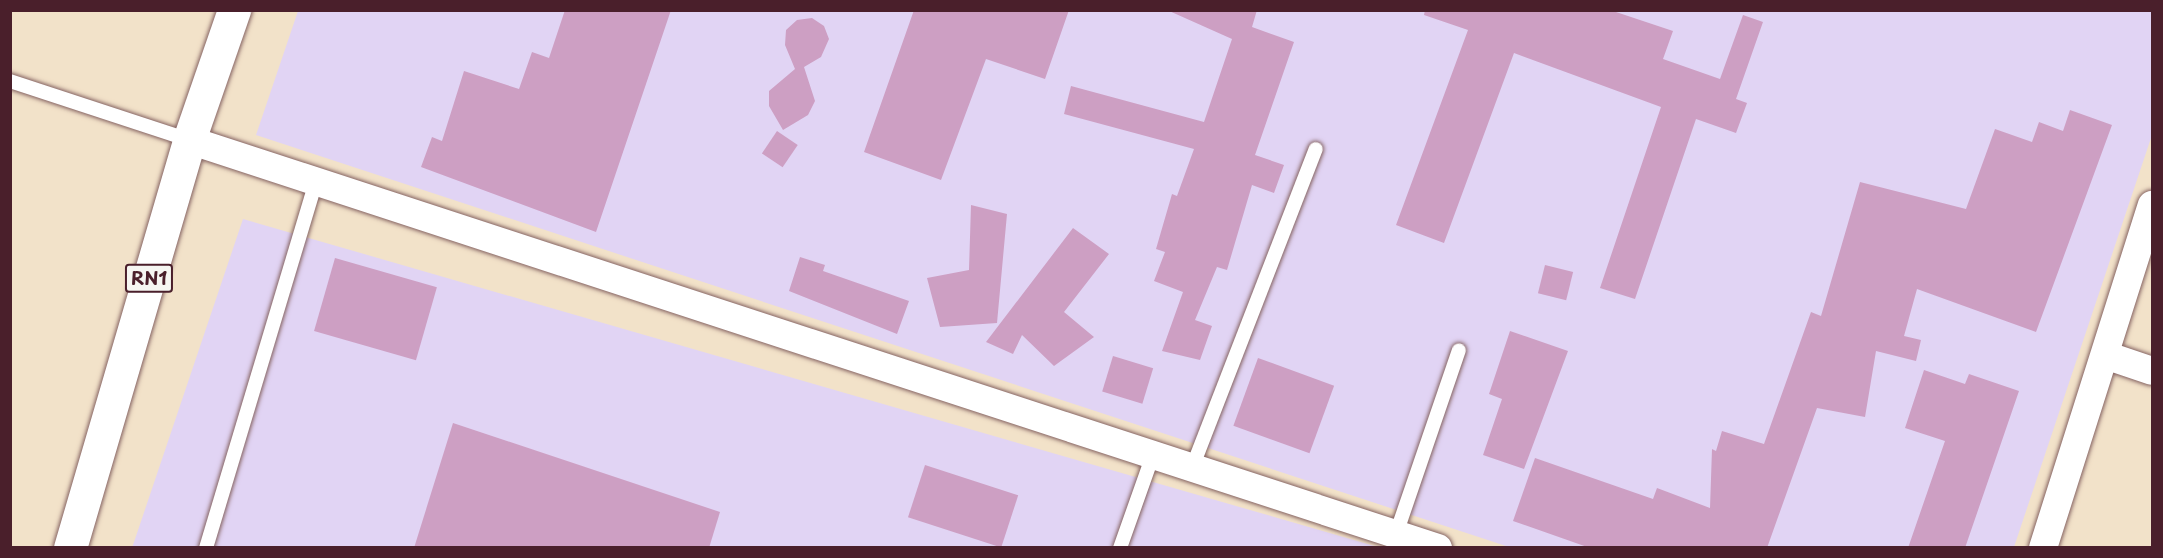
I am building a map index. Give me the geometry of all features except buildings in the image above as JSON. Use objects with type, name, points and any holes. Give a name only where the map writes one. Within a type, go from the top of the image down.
[{"type":"highway","name":"RN1","points":[[70,548],[189,140],[234,10]]},
{"type":"street","points":[[189,140],[1153,455],[1394,541],[1437,548]]},
{"type":"street","points":[[2043,548],[2108,356],[2152,206]]},
{"type":"street","points":[[2108,356],[2152,371]]},
{"type":"lane","points":[[10,81],[189,140]]},
{"type":"lane","points":[[1192,468],[1316,149]]},
{"type":"lane","points":[[206,548],[315,182]]},
{"type":"lane","points":[[1394,541],[1459,350]]},
{"type":"lane","points":[[1120,548],[1153,455]]},
{"type":"shaded area","points":[[298,11],[2152,11],[2152,135],[2014,547],[1509,547],[256,135]]},
{"type":"shaded area","points":[[243,219],[1378,547],[132,548]]}]
